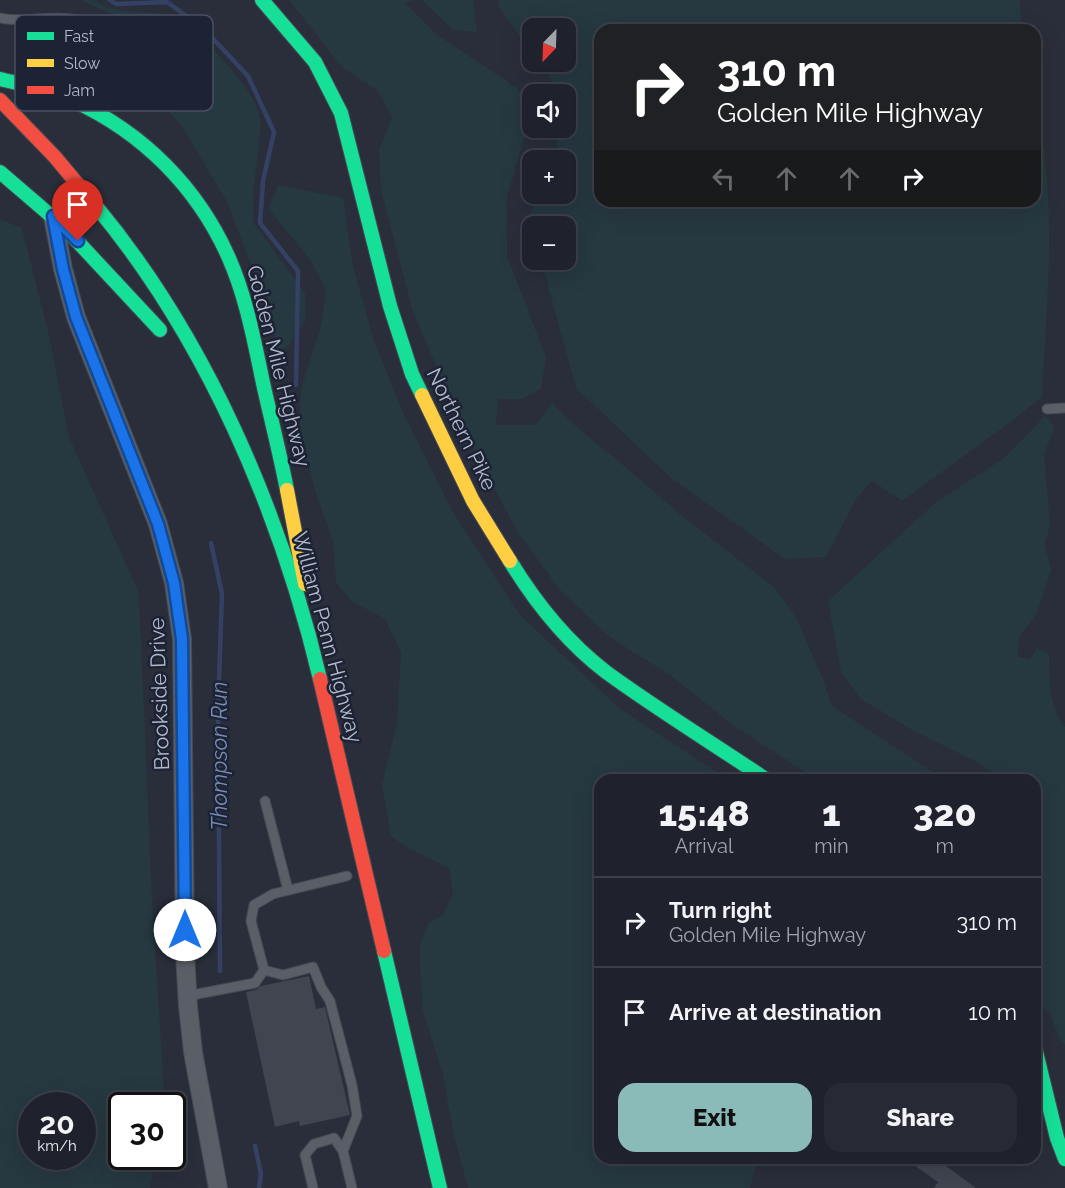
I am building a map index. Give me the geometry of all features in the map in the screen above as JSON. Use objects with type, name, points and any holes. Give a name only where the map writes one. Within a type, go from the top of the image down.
[{"type":"main road","name":"Northern Pike","points":[[262,0],[315,62],[341,112],[390,306],[412,374],[473,501],[522,581],[562,631],[604,671],[758,774]]},
{"type":"main road","name":"Golden Mile Highway","points":[[0,79],[15,82]]},
{"type":"main road","name":"William Penn Highway","points":[[0,100],[51,152],[105,217],[155,285],[198,356],[238,435],[269,506],[298,592],[320,678],[440,1188]]},
{"type":"main road","name":"Golden Mile Highway","points":[[96,111],[127,129],[173,170],[199,203],[229,256],[242,296],[290,495],[320,678]]},
{"type":"main road","points":[[0,172],[53,216],[163,334],[109,254]]},
{"type":"main road","points":[[1041,1073],[1057,1138],[1065,1159]]},
{"type":"street","name":"Brookside Drive","points":[[53,216],[63,269],[76,317],[158,524],[170,564],[179,612],[183,667],[187,996],[193,1052],[218,1188]]},
{"type":"lane","points":[[0,18],[15,21]]},
{"type":"lane","points":[[1047,409],[1065,408]]},
{"type":"lane","points":[[265,801],[288,890]]},
{"type":"lane","points":[[187,996],[255,983],[264,970],[251,921],[254,904],[273,894],[347,876]]},
{"type":"lane","points":[[264,970],[283,975],[313,967],[330,1001],[352,1085],[357,1116],[343,1151]]},
{"type":"lane","points":[[313,1188],[305,1155],[314,1144],[334,1138],[343,1151],[352,1188]]},
{"type":"shaded area","points":[[81,0],[96,0],[113,9],[123,11],[168,15],[113,15]]},
{"type":"shaded area","points":[[289,0],[416,0],[405,3],[436,34],[517,88],[522,96],[522,138],[524,138],[507,197],[507,256],[546,357],[541,389],[521,399],[498,399],[496,425],[535,425],[552,403],[579,429],[682,516],[774,587],[795,615],[832,706],[936,774],[808,774],[733,725],[670,675],[611,638],[560,590],[518,533],[460,422],[413,312],[381,190],[379,149],[392,118],[378,91],[342,67]]},
{"type":"shaded area","points":[[422,0],[473,0],[477,32],[453,30]]},
{"type":"shaded area","points":[[498,0],[1020,0],[1022,24],[594,24],[594,207],[1041,207],[1041,130],[1049,210],[1048,285],[1042,397],[902,501],[872,481],[856,499],[826,557],[785,559],[671,478],[576,388],[544,270],[576,270],[576,216],[529,216],[536,204],[576,204],[576,150],[558,150],[557,138],[576,138],[576,84],[554,84],[545,72],[576,72],[576,18],[522,18],[522,39],[499,7]]},
{"type":"shaded area","points":[[213,49],[234,72],[250,95],[258,112],[261,125],[253,197],[253,222],[305,293],[305,322],[279,360],[271,317],[227,202],[181,125],[168,111],[213,111]]},
{"type":"shaded area","points":[[278,185],[343,198],[353,266],[373,338],[404,415],[451,509],[520,615],[620,709],[720,774],[594,774],[594,1164],[756,1164],[750,1188],[468,1188],[453,1132],[443,1074],[423,1012],[420,969],[420,944],[429,923],[443,915],[453,893],[449,869],[391,836],[382,784],[397,723],[401,652],[385,619],[351,601],[336,582],[333,542],[316,493],[299,429],[301,389],[321,325],[326,290],[311,261],[268,208]]},
{"type":"shaded area","points":[[0,219],[22,228],[49,335],[69,437],[139,593],[152,900],[164,1092],[108,1092],[108,1170],[153,1170],[150,1188],[0,1188]]},
{"type":"shaded area","points":[[1045,416],[1055,427],[1044,454],[1050,524],[1045,545],[1051,570],[1036,615],[1019,637],[1018,657],[1030,659],[1037,648],[1049,654],[1053,701],[1065,727],[1065,1044],[1061,1042],[1051,1016],[1041,1004],[1041,774],[995,774],[979,763],[912,730],[861,699],[841,672],[828,601],[935,503],[1004,458]]},
{"type":"building","points":[[309,976],[316,1009],[325,1007],[350,1115],[300,1126],[299,1121],[275,1127],[246,992],[256,990],[261,986]]},
{"type":"building","points":[[912,1164],[943,1164],[976,1188],[934,1188],[938,1182]]},
{"type":"waterway","name":"Thompson Run","points":[[110,0],[116,4],[167,2],[185,15]]},
{"type":"waterway","name":"Thompson Run","points":[[213,39],[248,76],[274,132],[263,181],[260,223],[298,271],[296,385]]},
{"type":"waterway","name":"Thompson Run","points":[[211,543],[222,594],[218,711],[220,971]]},
{"type":"waterway","name":"Thompson Run","points":[[255,1146],[261,1174],[259,1188]]},
{"type":"traffic: fast","points":[[262,0],[315,62],[341,113],[390,306],[412,374],[422,395]]},
{"type":"traffic: fast","points":[[0,79],[15,83]]},
{"type":"traffic: fast","points":[[93,111],[123,129],[145,146],[184,185],[201,207],[228,256],[245,302],[287,490]]},
{"type":"traffic: fast","points":[[0,172],[64,227],[160,330]]},
{"type":"traffic: fast","points":[[95,205],[135,257],[171,312],[204,369],[234,429],[284,553],[320,679]]},
{"type":"traffic: fast","points":[[510,561],[530,592],[553,621],[592,661],[646,700],[758,774]]},
{"type":"traffic: fast","points":[[384,951],[440,1188]]},
{"type":"traffic: fast","points":[[1041,1073],[1057,1138],[1065,1159]]},
{"type":"traffic: slow","points":[[422,395],[473,501],[510,561]]},
{"type":"traffic: slow","points":[[287,490],[305,584]]},
{"type":"traffic: jam","points":[[0,100],[55,157],[95,205]]},
{"type":"traffic: jam","points":[[320,679],[384,951]]},
{"type":"route","points":[[78,241],[53,216],[63,269],[76,317],[158,524],[174,583],[179,612],[183,667],[185,930]]}]
